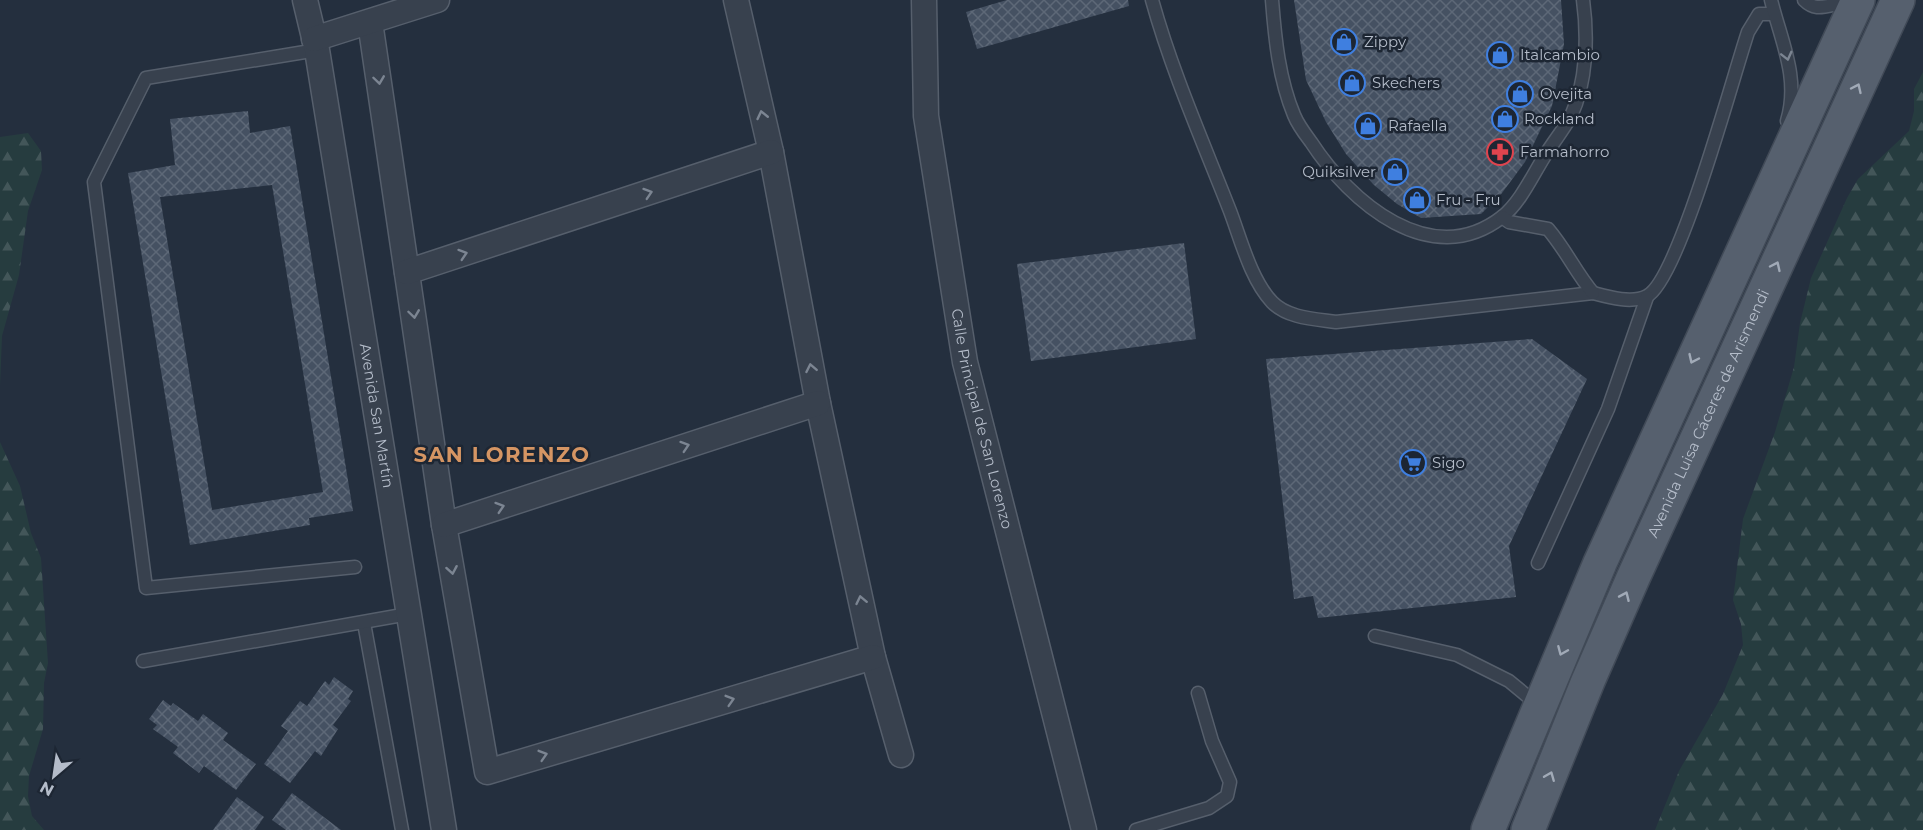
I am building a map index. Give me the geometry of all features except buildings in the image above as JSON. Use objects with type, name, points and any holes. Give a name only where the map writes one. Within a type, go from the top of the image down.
[{"type":"main road","points":[[1488,830],[1600,563],[1858,0]]},
{"type":"main road","name":"Avenida Luisa Cáceres de Arismendi","points":[[1528,830],[1628,588],[1898,0]]},
{"type":"street","name":"Avenida San Martín","points":[[304,0],[315,44],[444,830]]},
{"type":"street","points":[[315,44],[370,22],[437,0]]},
{"type":"street","points":[[736,0],[771,153],[818,403],[873,657],[901,755]]},
{"type":"street","name":"Calle Principal de San Lorenzo","points":[[924,0],[926,116],[965,362],[1084,830]]},
{"type":"street","points":[[370,22],[444,525],[487,772],[873,657]]},
{"type":"street","points":[[407,272],[771,153]]},
{"type":"street","points":[[444,525],[818,403]]},
{"type":"lane","points":[[1152,0],[1204,146],[1250,259],[1255,281],[1273,304],[1301,317],[1336,322],[1593,293],[1616,299],[1647,297]]},
{"type":"lane","points":[[1272,0],[1282,78],[1295,117],[1325,164],[1352,193],[1388,219],[1414,232],[1432,237],[1450,237],[1478,230],[1502,216],[1529,183],[1571,116],[1581,80],[1587,29],[1583,0]]},
{"type":"lane","points":[[1713,316],[1791,108],[1792,80],[1788,57],[1771,0]]},
{"type":"lane","points":[[1804,0],[1810,6],[1821,8],[1833,5],[1835,0]]},
{"type":"lane","points":[[1538,563],[1608,410],[1647,297],[1661,283],[1671,263],[1690,212],[1748,32],[1759,14],[1774,14]]},
{"type":"lane","points":[[315,44],[146,78],[94,182],[146,588],[355,567]]},
{"type":"lane","points":[[1502,216],[1509,222],[1548,229],[1566,250],[1576,272],[1593,293]]},
{"type":"lane","points":[[143,661],[408,614]]},
{"type":"lane","points":[[364,623],[402,830]]},
{"type":"lane","points":[[1375,636],[1457,655],[1509,681],[1539,706]]},
{"type":"lane","points":[[1136,830],[1209,808],[1227,796],[1230,782],[1212,741],[1198,693]]},
{"type":"green space","points":[[1923,72],[1923,830],[1655,830],[1679,771],[1723,694],[1743,645],[1741,624],[1733,600],[1743,519],[1775,432],[1794,367],[1800,323],[1811,278],[1858,179],[1909,131],[1914,111],[1914,89]]},
{"type":"green space","points":[[28,133],[41,151],[42,170],[28,211],[19,275],[2,336],[0,386],[0,137]]},
{"type":"green space","points":[[0,442],[20,486],[31,533],[41,558],[48,663],[44,683],[43,729],[29,776],[28,796],[32,816],[44,830],[0,830]]},
{"type":"place","name":"Zippy","points":[[1344,42]]},
{"type":"place","name":"Italcambio","points":[[1500,55]]},
{"type":"place","name":"Skechers","points":[[1352,83]]},
{"type":"place","name":"Ovejita","points":[[1520,94]]},
{"type":"place","name":"Rockland","points":[[1505,119]]},
{"type":"place","name":"Rafaella","points":[[1368,126]]},
{"type":"place","name":"Farmahorro","points":[[1500,152]]},
{"type":"place","name":"Quiksilver","points":[[1395,172]]},
{"type":"place","name":"Fru - Fru","points":[[1417,200]]},
{"type":"place","name":"Sigo","points":[[1413,463]]},
{"type":"district","name":"SAN LORENZO","points":[[502,455]]}]
